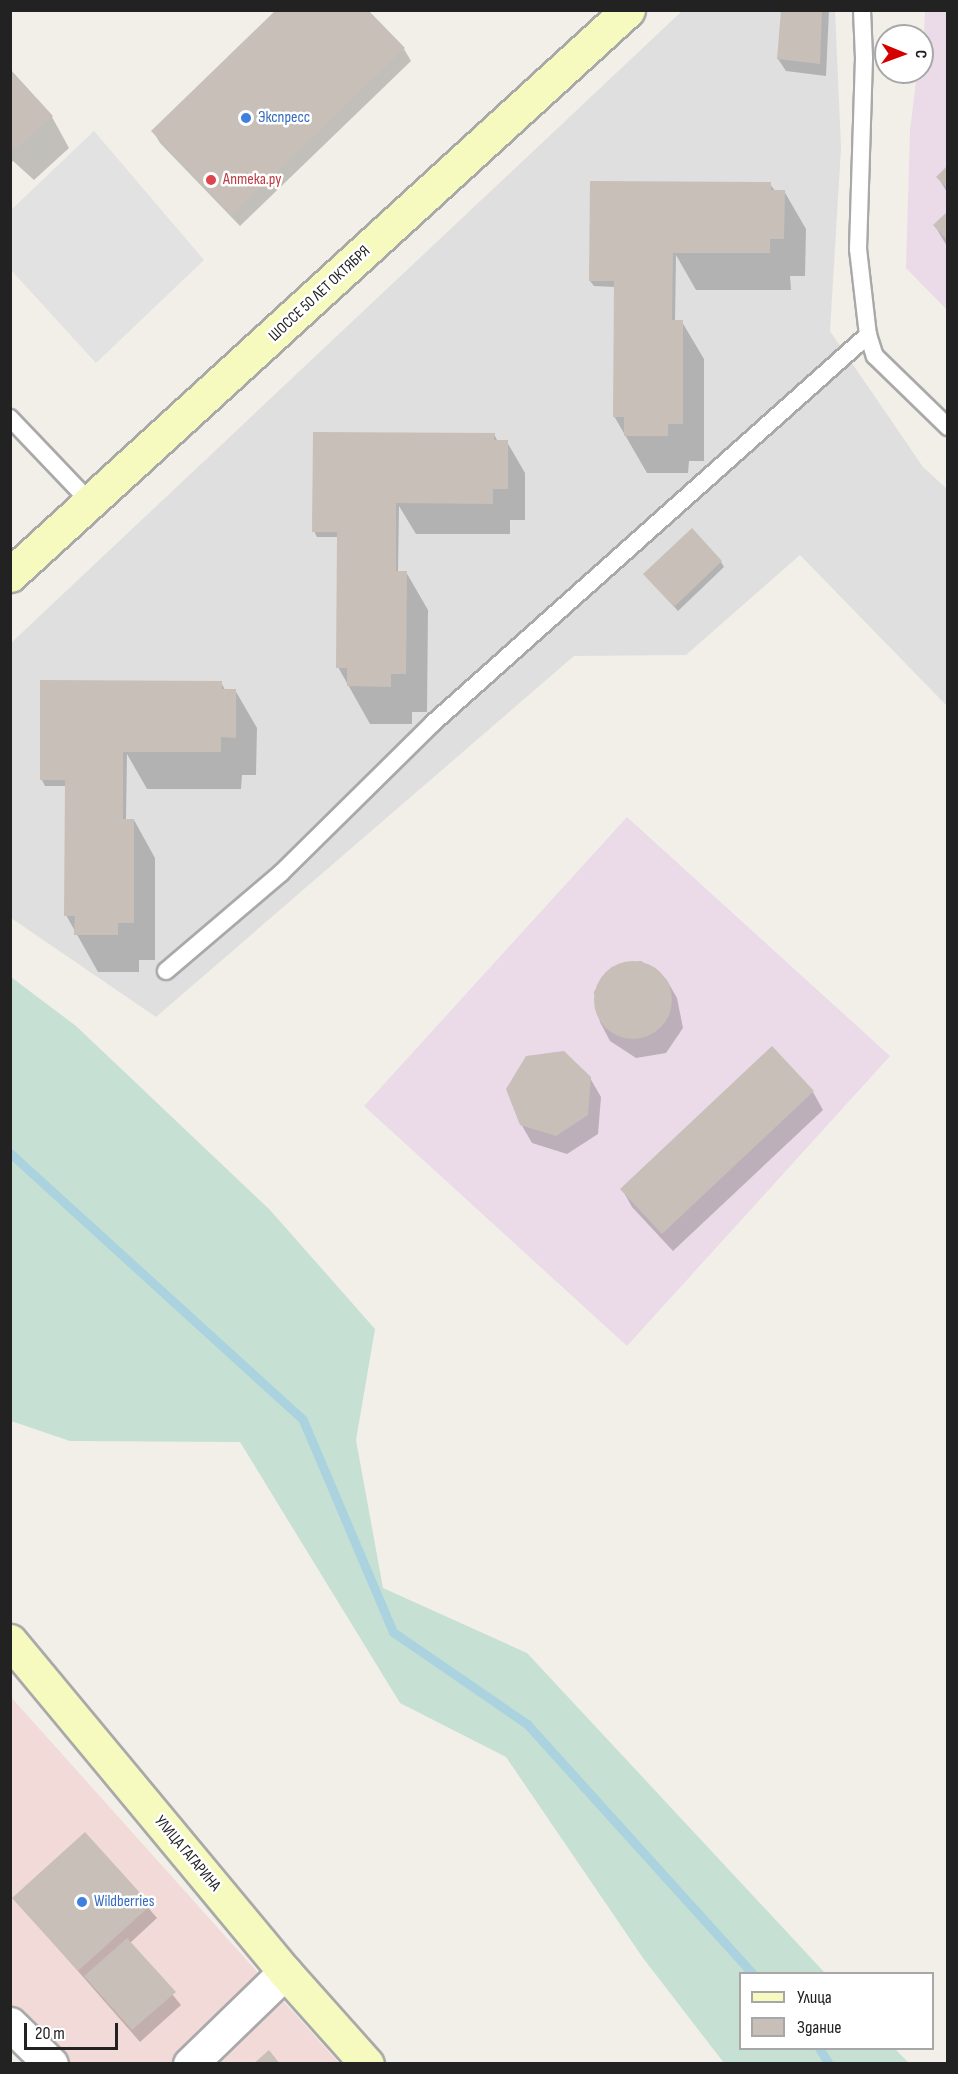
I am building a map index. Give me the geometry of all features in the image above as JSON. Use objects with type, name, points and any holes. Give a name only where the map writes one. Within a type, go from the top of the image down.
[{"type":"street","name":"ШОССЕ 50 ЛЕТ ОКТЯБРЯ","points":[[10,575],[628,10]]},
{"type":"street","name":"УЛИЦА ГАГАРИНА","points":[[10,1641],[285,1971],[367,2064]]},
{"type":"street","points":[[190,2064],[285,1971]]},
{"type":"street","points":[[10,2024],[51,2064]]},
{"type":"lane","points":[[862,10],[864,58],[858,249],[868,336],[875,356],[948,427]]},
{"type":"lane","points":[[166,972],[281,873],[441,715],[868,336]]},
{"type":"lane","points":[[10,418],[91,503]]},
{"type":"shaded area","points":[[682,11],[835,11],[841,148],[830,331],[923,467],[947,489],[947,706],[800,555],[686,655],[574,656],[156,1017],[11,918],[11,643]]},
{"type":"shaded area","points":[[925,11],[947,11],[947,310],[906,268],[910,131],[916,84],[934,84],[934,24],[924,24]]},
{"type":"shaded area","points":[[94,131],[204,260],[96,363],[10,269],[11,210]]},
{"type":"shaded area","points":[[627,817],[890,1056],[627,1346],[364,1106]]},
{"type":"shaded area","points":[[10,1696],[339,2063],[61,2063],[11,2010]]},
{"type":"green space","points":[[11,977],[76,1026],[270,1210],[375,1329],[356,1440],[383,1588],[527,1653],[824,1972],[739,1972],[739,2050],[896,2050],[909,2063],[724,2063],[643,1958],[506,1757],[400,1703],[240,1442],[70,1441],[11,1421]]},
{"type":"building","points":[[276,10],[368,10],[405,48],[232,215],[151,131]]},
{"type":"building","points":[[781,10],[822,10],[820,64],[777,59]]},
{"type":"building","points":[[10,69],[53,116],[15,150],[10,146]]},
{"type":"building","points":[[948,165],[948,189],[936,177]]},
{"type":"building","points":[[590,181],[771,182],[771,190],[785,190],[784,239],[770,239],[770,253],[673,253],[672,320],[683,320],[683,424],[668,424],[668,436],[624,436],[624,417],[613,417],[614,281],[589,281]]},
{"type":"building","points":[[948,211],[948,241],[933,225]]},
{"type":"building","points":[[313,432],[495,433],[494,440],[508,440],[508,489],[493,489],[493,504],[396,503],[396,571],[407,571],[406,674],[391,674],[391,687],[347,686],[347,668],[336,668],[337,532],[312,532]]},
{"type":"building","points":[[692,528],[722,561],[674,607],[643,574]]},
{"type":"building","points":[[40,680],[222,681],[222,689],[236,689],[236,738],[221,737],[221,752],[123,752],[123,819],[134,819],[134,923],[118,923],[118,935],[74,935],[75,916],[64,916],[65,780],[40,780]]},
{"type":"building","points":[[633,961],[648,964],[661,972],[669,985],[672,1000],[669,1015],[661,1028],[648,1036],[633,1039],[618,1036],[605,1028],[597,1015],[594,1000],[597,985],[605,972],[618,964]]},
{"type":"building","points":[[772,1046],[814,1091],[662,1234],[620,1189]]},
{"type":"building","points":[[564,1051],[591,1077],[588,1115],[556,1136],[520,1125],[506,1089],[526,1056]]},
{"type":"building","name":"Wildberries","points":[[85,1832],[151,1905],[78,1971],[12,1898]]},
{"type":"building","points":[[127,1938],[176,1992],[132,2030],[84,1976]]},
{"type":"building","points":[[269,2050],[280,2064],[253,2064]]},
{"type":"waterway","points":[[10,1153],[303,1420],[393,1632],[527,1724],[751,1972]]},
{"type":"waterway","points":[[820,2050],[829,2064]]},
{"type":"place","name":"Экспресс","points":[[246,118]]},
{"type":"place","name":"Аптека.ру","points":[[211,180]]},
{"type":"place","name":"Wildberries","points":[[82,1902]]}]
